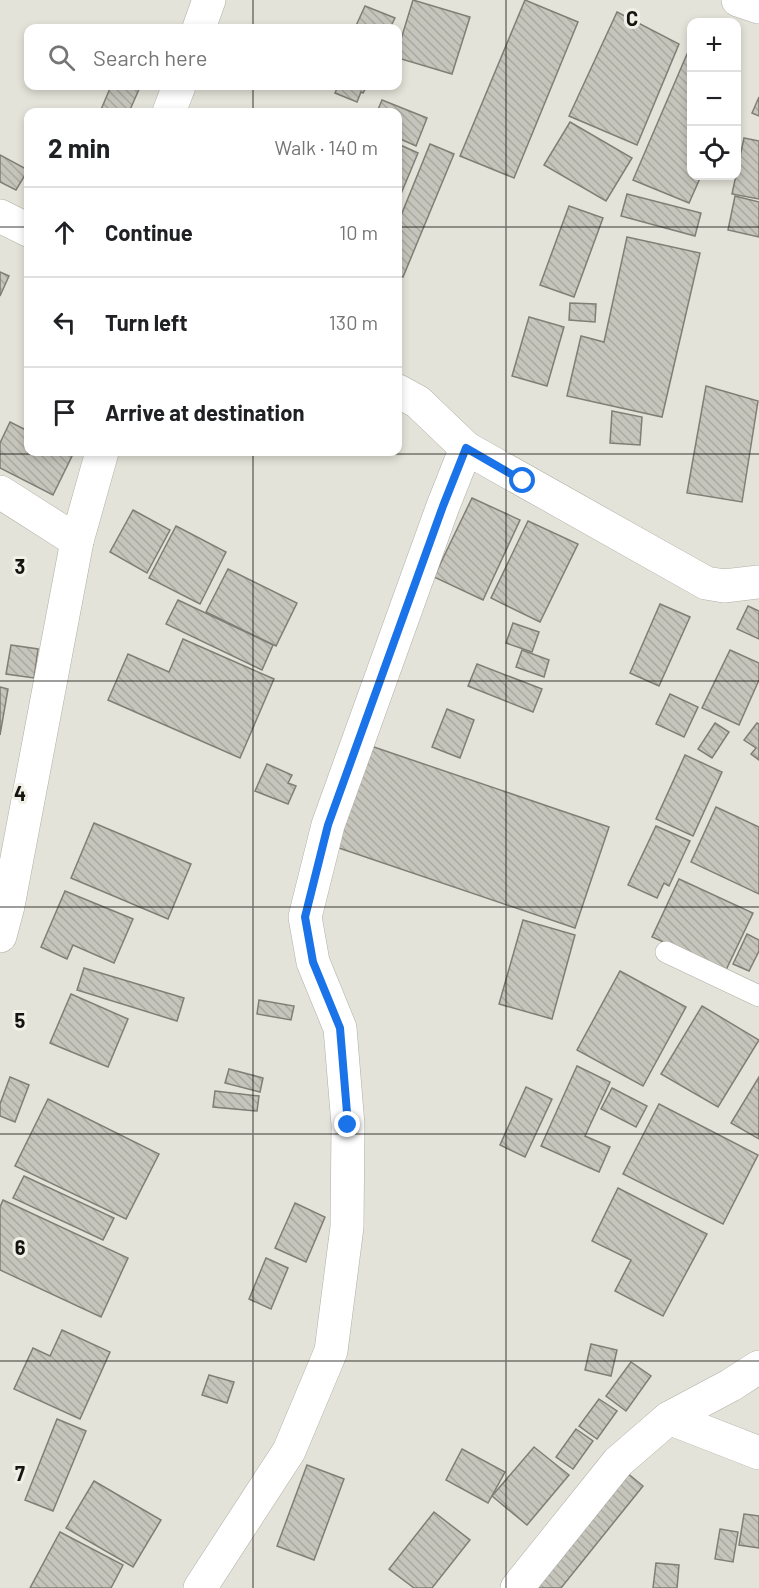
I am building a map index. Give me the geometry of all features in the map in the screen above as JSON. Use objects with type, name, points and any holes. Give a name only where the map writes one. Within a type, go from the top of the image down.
[{"type":"street","points":[[200,24],[209,0]]},
{"type":"street","points":[[738,0],[759,7]]},
{"type":"street","points":[[171,108],[177,90]]},
{"type":"street","points":[[0,216],[24,228]]},
{"type":"street","points":[[402,393],[418,402],[466,448],[706,583],[724,586],[759,582]]},
{"type":"street","points":[[200,1588],[289,1451],[331,1351],[346,1227],[348,1125],[340,1028],[313,962],[305,917],[328,825],[466,448]]},
{"type":"street","points":[[2,914],[77,541],[101,456]]},
{"type":"street","points":[[0,492],[77,541]]},
{"type":"street","points":[[517,1588],[618,1461],[669,1418],[731,1385],[759,1367]]},
{"type":"street","points":[[669,1418],[759,1453]]},
{"type":"lane","points":[[666,952],[759,996]]},
{"type":"building","points":[[413,0],[470,17],[452,74],[402,59],[402,36]]},
{"type":"building","points":[[525,0],[578,22],[514,178],[460,156]]},
{"type":"building","points":[[365,6],[395,18],[392,24],[357,24]]},
{"type":"building","points":[[617,12],[679,44],[637,145],[569,116]]},
{"type":"building","points":[[687,54],[687,180],[699,180],[689,203],[633,180]]},
{"type":"building","points":[[109,90],[139,90],[131,108],[102,108]]},
{"type":"building","points":[[336,90],[365,90],[363,93],[361,92],[357,102],[335,93]]},
{"type":"building","points":[[759,97],[759,116],[752,113]]},
{"type":"building","points":[[382,100],[402,108],[379,108]]},
{"type":"building","points":[[402,108],[427,118],[416,146],[402,140]]},
{"type":"building","points":[[570,122],[632,158],[606,201],[544,165]]},
{"type":"building","points":[[744,138],[759,141],[759,199],[732,194],[735,180],[741,180],[741,152]]},
{"type":"building","points":[[430,144],[454,154],[403,277],[402,213]]},
{"type":"building","points":[[402,146],[418,153],[402,191]]},
{"type":"building","points":[[0,155],[24,168],[24,177],[16,190],[0,182]]},
{"type":"building","points":[[627,194],[701,213],[695,236],[621,216]]},
{"type":"building","points":[[735,196],[759,202],[759,237],[728,230]]},
{"type":"building","points":[[569,206],[603,218],[574,297],[540,285]]},
{"type":"building","points":[[627,237],[700,253],[662,417],[567,396],[581,336],[604,342]]},
{"type":"building","points":[[0,272],[9,276],[0,296]]},
{"type":"building","points":[[570,303],[596,304],[595,322],[569,320]]},
{"type":"building","points":[[529,317],[564,327],[547,386],[512,376]]},
{"type":"building","points":[[706,386],[758,401],[742,502],[687,493]]},
{"type":"building","points":[[612,411],[642,417],[640,445],[610,443]]},
{"type":"building","points":[[10,422],[24,429],[24,456],[72,456],[53,495],[0,468],[0,443]]},
{"type":"building","points":[[472,498],[520,520],[483,600],[434,577]]},
{"type":"building","points":[[133,510],[170,530],[147,573],[110,552]]},
{"type":"building","points":[[528,521],[578,544],[540,622],[491,598]]},
{"type":"building","points":[[176,526],[226,552],[200,604],[149,578]]},
{"type":"building","points":[[228,569],[297,603],[276,646],[206,612]]},
{"type":"building","points":[[178,600],[273,645],[262,670],[166,624]]},
{"type":"building","points":[[660,604],[690,617],[659,686],[630,673]]},
{"type":"building","points":[[748,606],[759,611],[759,639],[737,629]]},
{"type":"building","points":[[513,623],[539,632],[532,652],[506,643]]},
{"type":"building","points":[[183,639],[274,679],[240,758],[108,700],[128,654],[169,672]]},
{"type":"building","points":[[11,645],[38,649],[34,678],[6,674]]},
{"type":"building","points":[[522,650],[549,660],[544,677],[516,667]]},
{"type":"building","points":[[730,650],[759,663],[759,680],[739,725],[702,708]]},
{"type":"building","points":[[477,664],[542,689],[533,712],[468,686]]},
{"type":"building","points":[[0,687],[8,689],[0,735]]},
{"type":"building","points":[[670,694],[698,707],[684,737],[656,724]]},
{"type":"building","points":[[447,709],[474,720],[460,758],[432,747]]},
{"type":"building","points":[[715,723],[729,732],[712,758],[698,749]]},
{"type":"building","points":[[757,723],[759,724],[759,760],[751,754],[756,748],[744,740]]},
{"type":"building","points":[[368,745],[609,827],[575,928],[333,846]]},
{"type":"building","points":[[685,755],[722,772],[693,836],[656,819]]},
{"type":"building","points":[[267,764],[292,775],[288,783],[296,786],[288,804],[255,791]]},
{"type":"building","points":[[716,807],[759,827],[759,894],[691,862]]},
{"type":"building","points":[[94,823],[191,864],[168,919],[71,878]]},
{"type":"building","points":[[656,826],[690,841],[669,886],[664,883],[657,898],[628,885]]},
{"type":"building","points":[[679,879],[753,913],[726,970],[652,937]]},
{"type":"building","points":[[65,891],[133,919],[114,963],[73,945],[67,959],[41,947]]},
{"type":"building","points":[[523,920],[575,935],[552,1019],[499,1004]]},
{"type":"building","points":[[747,934],[759,940],[759,951],[749,971],[733,964]]},
{"type":"building","points":[[84,968],[184,998],[177,1021],[77,990]]},
{"type":"building","points":[[620,971],[686,1007],[643,1086],[577,1050]]},
{"type":"building","points":[[71,994],[128,1019],[108,1067],[50,1043]]},
{"type":"building","points":[[259,1000],[294,1006],[291,1020],[257,1014]]},
{"type":"building","points":[[702,1006],[759,1040],[718,1107],[661,1074]]},
{"type":"building","points":[[577,1066],[610,1082],[585,1136],[610,1147],[599,1172],[541,1146]]},
{"type":"building","points":[[229,1069],[263,1078],[260,1092],[225,1083]]},
{"type":"building","points":[[10,1077],[29,1085],[15,1122],[0,1116],[0,1104]]},
{"type":"building","points":[[759,1077],[759,1139],[731,1123]]},
{"type":"building","points":[[526,1087],[552,1099],[525,1157],[500,1145]]},
{"type":"building","points":[[612,1088],[647,1106],[636,1127],[601,1109]]},
{"type":"building","points":[[215,1091],[259,1096],[257,1111],[213,1107]]},
{"type":"building","points":[[48,1099],[159,1154],[126,1219],[15,1166]]},
{"type":"building","points":[[659,1104],[758,1155],[723,1224],[623,1174]]},
{"type":"building","points":[[24,1176],[114,1218],[103,1240],[13,1198]]},
{"type":"building","points":[[618,1188],[707,1234],[663,1316],[615,1291],[631,1260],[592,1241]]},
{"type":"building","points":[[3,1200],[128,1258],[101,1317],[0,1270],[0,1207]]},
{"type":"building","points":[[295,1203],[325,1217],[306,1262],[275,1248]]},
{"type":"building","points":[[266,1258],[288,1268],[271,1309],[249,1299]]},
{"type":"building","points":[[62,1330],[110,1352],[80,1419],[14,1389],[33,1348],[50,1356]]},
{"type":"building","points":[[591,1344],[617,1350],[611,1376],[585,1370]]},
{"type":"building","points":[[631,1362],[651,1376],[626,1411],[606,1396]]},
{"type":"building","points":[[209,1375],[234,1382],[227,1403],[202,1395]]},
{"type":"building","points":[[599,1399],[617,1411],[597,1439],[579,1426]]},
{"type":"building","points":[[57,1419],[86,1431],[53,1511],[25,1500]]},
{"type":"building","points":[[576,1429],[593,1441],[573,1469],[556,1457]]},
{"type":"building","points":[[534,1447],[569,1475],[527,1525],[492,1496]]},
{"type":"building","points":[[462,1449],[505,1472],[488,1503],[446,1480]]},
{"type":"building","points":[[307,1465],[344,1479],[314,1560],[277,1546]]},
{"type":"building","points":[[620,1467],[643,1486],[561,1588],[523,1588]]},
{"type":"building","points":[[94,1481],[161,1520],[133,1567],[66,1528]]},
{"type":"building","points":[[434,1512],[470,1540],[432,1588],[414,1588],[389,1569]]},
{"type":"building","points":[[744,1514],[759,1516],[759,1548],[739,1545]]},
{"type":"building","points":[[720,1529],[738,1532],[733,1562],[715,1559]]},
{"type":"building","points":[[60,1532],[123,1565],[111,1588],[30,1588]]},
{"type":"building","points":[[656,1563],[679,1565],[677,1588],[653,1588]]},
{"type":"route","points":[[348,1125],[340,1028],[313,962],[305,917],[328,825],[466,448],[523,481]]}]
